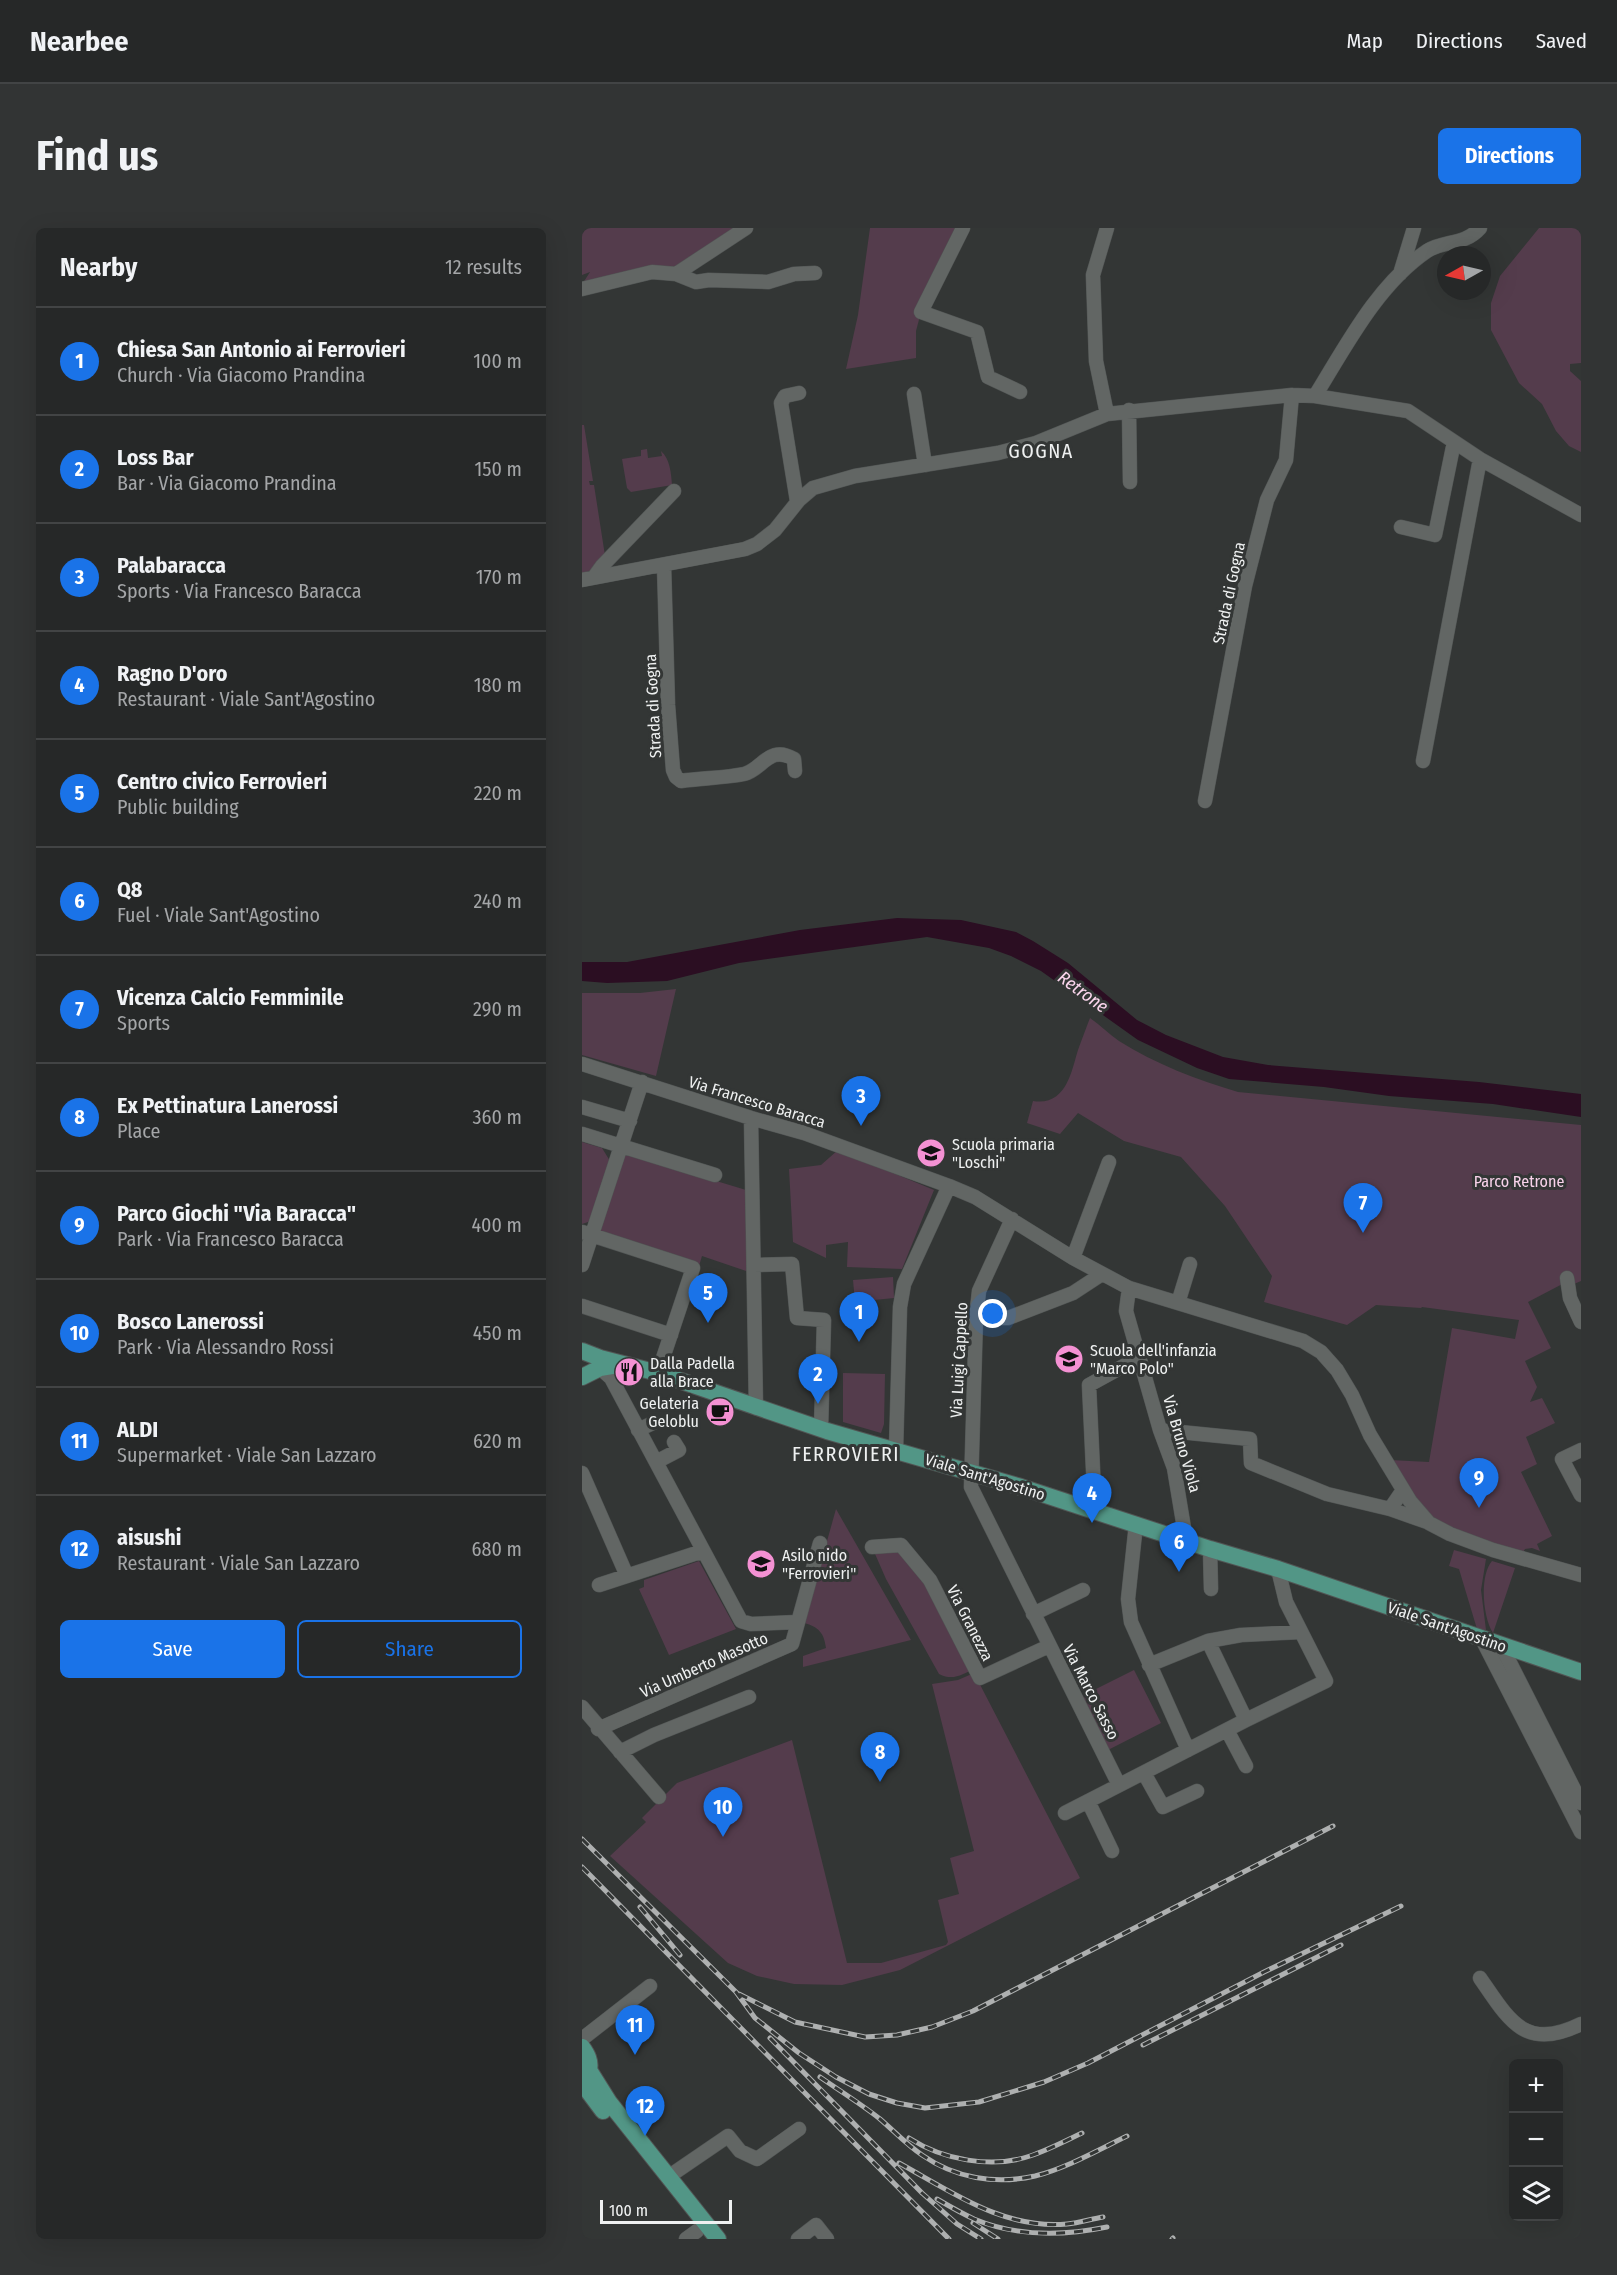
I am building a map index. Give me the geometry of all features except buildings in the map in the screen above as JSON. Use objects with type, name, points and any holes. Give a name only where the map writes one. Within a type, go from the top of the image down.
[{"type":"main road","points":[[582,1351],[600,1363],[582,1377]]},
{"type":"main road","name":"Viale Sant'Agostino","points":[[600,1363],[621,1364],[658,1373],[824,1430],[896,1450],[1278,1569],[1581,1672]]},
{"type":"main road","points":[[584,2042],[588,2057],[584,2076],[695,2236]]},
{"type":"main road","points":[[584,2076],[609,2102],[718,2239]]},
{"type":"street","points":[[676,274],[746,228]]},
{"type":"street","points":[[963,228],[921,312],[977,332],[988,377],[1020,392]]},
{"type":"street","points":[[1107,228],[1093,275],[1096,360],[1107,414]]},
{"type":"street","points":[[1400,273],[1414,228]]},
{"type":"street","points":[[1315,396],[1369,312],[1400,273],[1429,250],[1460,242],[1480,228]]},
{"type":"street","points":[[582,289],[652,272],[676,274],[696,282],[709,280],[768,282],[794,274],[815,273]]},
{"type":"street","points":[[798,501],[781,403],[784,396],[799,393]]},
{"type":"street","points":[[914,394],[925,465]]},
{"type":"street","points":[[588,578],[664,565],[757,544],[775,530],[798,501],[813,488],[855,476],[964,460],[1035,443],[1107,414],[1292,395],[1315,396],[1408,411],[1480,459],[1581,515]]},
{"type":"street","name":"Strada di Gogna","points":[[1205,801],[1245,585],[1267,500],[1286,460],[1292,395]]},
{"type":"street","points":[[1129,410],[1130,482]]},
{"type":"street","points":[[1401,527],[1435,535],[1454,442]]},
{"type":"street","points":[[1423,762],[1480,459]]},
{"type":"street","points":[[588,578],[674,491]]},
{"type":"street","name":"Strada di Gogna","points":[[664,565],[668,705],[673,770],[676,777],[681,781],[746,774],[768,757],[787,755],[794,759],[795,771]]},
{"type":"street","name":"Via Francesco Baracca","points":[[582,1064],[751,1118],[804,1132],[949,1186],[975,1197],[1072,1258],[1129,1288],[1303,1341],[1320,1352],[1337,1370],[1352,1395],[1370,1435],[1403,1490],[1429,1523],[1450,1534],[1493,1550],[1581,1575]]},
{"type":"street","points":[[582,1262],[587,1233],[621,1146],[642,1082]]},
{"type":"street","points":[[582,1107],[630,1121]]},
{"type":"street","points":[[751,1118],[756,1407]]},
{"type":"street","points":[[582,1134],[715,1175]]},
{"type":"street","points":[[1072,1258],[1109,1162]]},
{"type":"street","points":[[896,1450],[900,1307],[904,1284],[949,1186]]},
{"type":"street","name":"Via Luigi Cappello","points":[[970,1473],[979,1291],[1012,1219]]},
{"type":"street","points":[[587,1233],[693,1268],[658,1373]]},
{"type":"street","points":[[754,1265],[792,1264],[797,1318],[824,1320],[824,1430]]},
{"type":"street","points":[[1178,1303],[1190,1264]]},
{"type":"street","points":[[976,1317],[1008,1318],[1073,1293],[1102,1274]]},
{"type":"street","points":[[1567,1278],[1570,1298],[1581,1322]]},
{"type":"street","name":"Via Bruno Viola","points":[[1129,1288],[1126,1311],[1160,1430],[1174,1468],[1186,1540]]},
{"type":"street","points":[[582,1306],[671,1335]]},
{"type":"street","points":[[1095,1512],[1089,1385],[1140,1358]]},
{"type":"street","points":[[600,1363],[611,1378],[741,1622],[751,1624],[798,1622]]},
{"type":"street","points":[[638,1430],[655,1422]]},
{"type":"street","points":[[1160,1430],[1250,1439],[1251,1463],[1327,1494],[1390,1509],[1429,1523]]},
{"type":"street","points":[[656,1461],[678,1450],[674,1442]]},
{"type":"street","points":[[1581,1450],[1562,1459],[1581,1495]]},
{"type":"street","points":[[582,1473],[627,1576]]},
{"type":"street","name":"Via Marco Sasso","points":[[970,1473],[971,1487],[1119,1785]]},
{"type":"street","points":[[1390,1509],[1403,1490]]},
{"type":"street","points":[[1136,1524],[1128,1599],[1131,1622],[1188,1750]]},
{"type":"street","name":"Via Umberto Masotto","points":[[598,1729],[792,1644],[819,1544]]},
{"type":"street","name":"Via Granezza","points":[[872,1547],[901,1545],[930,1580],[980,1678],[1049,1646]]},
{"type":"street","points":[[1210,1549],[1211,1588]]},
{"type":"street","points":[[599,1585],[703,1551]]},
{"type":"street","points":[[1065,1813],[1326,1681],[1286,1602],[1278,1569]]},
{"type":"street","points":[[1033,1614],[1083,1590]]},
{"type":"street","points":[[1149,1665],[1208,1641],[1241,1635],[1301,1632]]},
{"type":"street","points":[[1482,1639],[1581,1832]]},
{"type":"street","points":[[1208,1641],[1246,1720]]},
{"type":"street","points":[[1501,1645],[1581,1803]]},
{"type":"street","points":[[620,1752],[654,1735],[749,1697]]},
{"type":"street","points":[[582,1707],[598,1729],[659,1797]]},
{"type":"street","points":[[1227,1730],[1246,1766]]},
{"type":"street","points":[[1144,1773],[1163,1807],[1197,1791]]},
{"type":"street","points":[[1088,1801],[1112,1851]]},
{"type":"street","points":[[1480,1978],[1505,2014],[1523,2030],[1537,2035],[1551,2035],[1581,2024]]},
{"type":"street","points":[[584,2042],[650,1986]]},
{"type":"street","points":[[668,2177],[728,2136],[740,2151],[757,2159],[800,2129]]},
{"type":"street","points":[[798,2239],[816,2225],[827,2239]]},
{"type":"green space","points":[[582,228],[746,228],[676,274],[583,283],[590,272],[582,275]]},
{"type":"green space","points":[[870,228],[963,228],[921,312],[916,331],[916,358],[846,369],[858,315]]},
{"type":"green space","points":[[1539,228],[1581,228],[1581,363],[1570,364],[1570,371],[1581,381],[1581,452],[1569,446],[1556,431],[1542,404],[1519,383],[1491,330],[1491,303],[1500,276]]},
{"type":"green space","points":[[582,425],[584,425],[593,481],[589,481],[590,485],[594,485],[606,562],[582,578]]},
{"type":"green space","points":[[647,449],[648,458],[662,456],[661,451],[664,454],[670,466],[672,485],[631,492],[627,488],[622,459],[641,456],[641,450]]},
{"type":"green space","points":[[676,989],[656,1076],[582,1055],[582,993],[640,993]]},
{"type":"green space","name":"Parco Retrone","points":[[1090,1018],[1119,1041],[1147,1057],[1192,1077],[1238,1092],[1581,1125],[1581,1281],[1574,1284],[1570,1280],[1528,1302],[1551,1348],[1525,1361],[1537,1387],[1530,1402],[1542,1398],[1555,1423],[1526,1437],[1537,1464],[1521,1472],[1552,1536],[1537,1544],[1540,1551],[1532,1548],[1525,1549],[1522,1554],[1432,1523],[1390,1460],[1429,1462],[1452,1328],[1515,1339],[1519,1320],[1422,1307],[1376,1305],[1347,1325],[1264,1302],[1272,1276],[1225,1206],[1181,1157],[1124,1141],[1078,1113],[1060,1134],[1027,1123],[1033,1101],[1053,1098],[1065,1086]]},
{"type":"green space","points":[[582,1142],[602,1148],[610,1161],[591,1221],[582,1224]]},
{"type":"green space","points":[[838,1150],[934,1190],[902,1269],[847,1267],[848,1242],[826,1245],[826,1258],[793,1242],[789,1169],[821,1165]]},
{"type":"green space","points":[[624,1153],[746,1190],[749,1272],[702,1256],[699,1266],[596,1234]]},
{"type":"green space","points":[[893,1277],[894,1298],[855,1302],[853,1280]]},
{"type":"green space","points":[[843,1373],[885,1374],[884,1424],[881,1433],[843,1422]]},
{"type":"green space","points":[[836,1509],[911,1640],[803,1667],[803,1656],[826,1648],[820,1631],[804,1623]]},
{"type":"green space","points":[[901,1546],[930,1580],[975,1668],[962,1675],[949,1677],[939,1674],[886,1579],[872,1547]]},
{"type":"green space","points":[[1454,1550],[1486,1559],[1481,1590],[1486,1630],[1477,1629],[1459,1569],[1449,1566]]},
{"type":"green space","points":[[699,1561],[736,1629],[669,1655],[639,1589],[644,1587],[644,1580]]},
{"type":"green space","points":[[1492,1561],[1515,1568],[1493,1633],[1487,1618],[1484,1597],[1485,1576]]},
{"type":"green space","points":[[1134,1670],[1161,1723],[1108,1750],[1082,1696]]},
{"type":"green space","points":[[974,1673],[1080,1878],[900,1970],[842,1985],[794,1984],[757,1976],[728,1963],[610,1856],[646,1822],[642,1818],[677,1783],[792,1740],[847,1963],[881,1963],[946,1945],[948,1942],[938,1900],[959,1894],[950,1858],[974,1851],[932,1684],[958,1680]]},
{"type":"water","name":"Retrone","points":[[897,918],[961,920],[1016,932],[1068,963],[1137,1020],[1166,1035],[1223,1057],[1268,1065],[1479,1082],[1581,1094],[1581,1117],[1493,1104],[1389,1096],[1324,1087],[1229,1079],[1197,1068],[1138,1040],[1041,971],[1011,956],[989,948],[927,937],[739,963],[667,981],[607,983],[582,981],[582,962],[627,962],[800,930]]},
{"type":"railway","points":[[739,1994],[795,2022],[865,2037],[897,2035],[932,2027],[973,2011],[1333,1826]]},
{"type":"railway","points":[[582,1839],[736,1992],[755,2018],[799,2053],[836,2077],[869,2094],[897,2103],[925,2108],[979,2102],[1044,2082],[1088,2063],[1264,1972],[1401,1906]]},
{"type":"railway","points":[[582,1867],[949,2239]]},
{"type":"railway","points":[[640,1907],[680,1955]]},
{"type":"railway","points":[[1143,2045],[1341,1945]]},
{"type":"railway","points":[[770,2038],[922,2193],[957,2224],[981,2239]]},
{"type":"railway","points":[[820,2077],[873,2113],[922,2155],[948,2169],[976,2178],[1020,2179],[1047,2173],[1071,2164],[1127,2136]]},
{"type":"railway","points":[[909,2138],[922,2146],[952,2157],[1000,2162],[1030,2156],[1082,2133]]},
{"type":"railway","points":[[899,2163],[979,2207],[1022,2221],[1067,2224],[1103,2217]]},
{"type":"railway","points":[[937,2199],[974,2219],[1023,2232],[1074,2232],[1107,2227]]},
{"type":"railway","points":[[973,2223],[998,2239]]},
{"type":"place","name":"Palabaracca","points":[[861,1126]]},
{"type":"place","name":"Scuola primaria \"Loschi\"","points":[[931,1153]]},
{"type":"place","name":"Vicenza Calcio Femminile","points":[[1363,1233]]},
{"type":"place","name":"Centro civico Ferrovieri","points":[[708,1323]]},
{"type":"place","name":"Chiesa San Antonio ai Ferrovieri","points":[[859,1342]]},
{"type":"place","name":"Scuola dell'infanzia \"Marco Polo\"","points":[[1069,1359]]},
{"type":"place","name":"Dalla Padella alla Brace","points":[[629,1372]]},
{"type":"place","name":"Loss Bar","points":[[818,1404]]},
{"type":"place","name":"Gelateria Geloblu","points":[[720,1412]]},
{"type":"place","name":"Parco Giochi \"Via Baracca\"","points":[[1479,1508]]},
{"type":"place","name":"Ragno D'oro","points":[[1092,1523]]},
{"type":"place","name":"Asilo nido \"Ferrovieri\"","points":[[761,1564]]},
{"type":"place","name":"Q8","points":[[1179,1572]]},
{"type":"place","name":"Ex Pettinatura Lanerossi","points":[[880,1782]]},
{"type":"place","name":"Bosco Lanerossi","points":[[723,1837]]},
{"type":"place","name":"ALDI","points":[[635,2055]]},
{"type":"place","name":"aisushi","points":[[645,2136]]},
{"type":"district","name":"GOGNA","points":[[1041,451]]},
{"type":"district","name":"FERROVIERI","points":[[846,1454]]}]
